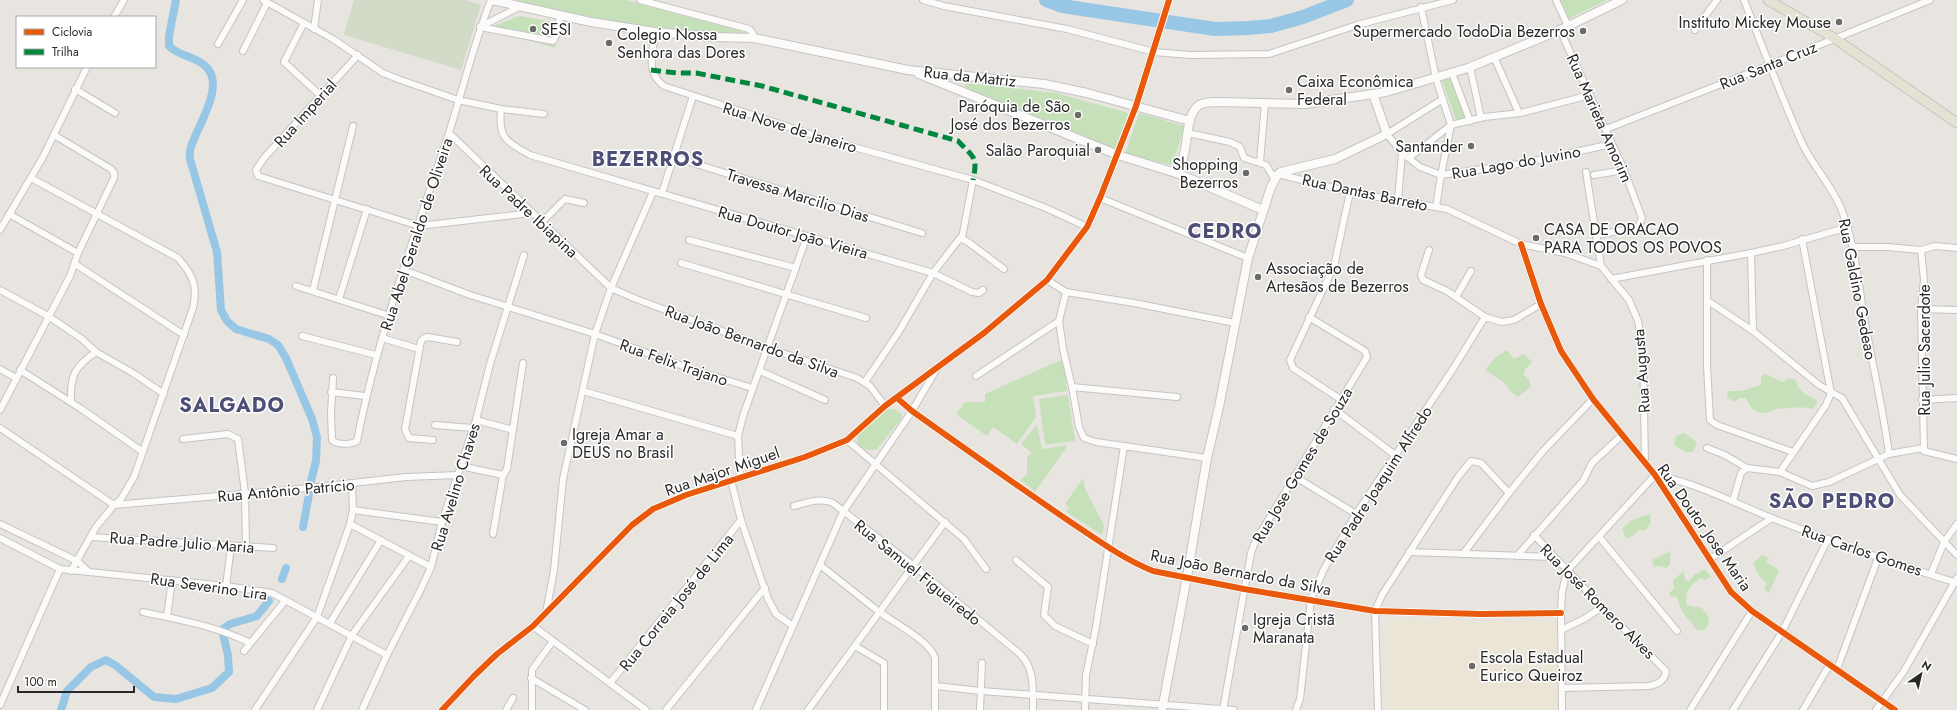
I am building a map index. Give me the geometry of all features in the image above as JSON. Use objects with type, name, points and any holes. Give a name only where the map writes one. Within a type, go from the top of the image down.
[{"type":"main road","points":[[492,0],[560,17],[655,32],[714,37],[754,38],[908,70]]},
{"type":"main road","points":[[1179,174],[1190,121],[1193,113],[1199,106],[1207,103],[1305,104],[1373,94],[1436,78],[1470,67],[1564,28],[1622,0]]},
{"type":"main road","points":[[1768,0],[1834,38],[1957,123]]},
{"type":"main road","name":"Rua da Matriz","points":[[908,70],[1044,84],[1087,93],[1190,121]]},
{"type":"main road","name":"Rua da Matriz","points":[[908,70],[1118,155],[1179,174],[1263,210]]},
{"type":"main road","points":[[1373,94],[1387,134]]},
{"type":"main road","name":"Rua Dantas Barreto","points":[[1277,177],[1335,159],[1387,134]]},
{"type":"main road","points":[[1162,707],[1187,577],[1207,458],[1219,407],[1248,258],[1263,210],[1277,177]]},
{"type":"street","points":[[115,16],[124,0]]},
{"type":"street","points":[[218,44],[242,0]]},
{"type":"street","points":[[314,29],[318,0]]},
{"type":"street","name":"Rua Abel Geraldo de Oliveira","points":[[331,392],[330,436],[332,440],[337,443],[354,443],[357,440],[376,355],[449,134],[480,27],[492,0]]},
{"type":"street","points":[[640,0],[749,29],[754,38]]},
{"type":"street","points":[[923,0],[944,6],[1068,29],[1154,52],[1190,55],[1269,54],[1356,25],[1453,0]]},
{"type":"street","name":"Rua Major Miguel","points":[[442,710],[497,654],[533,626],[632,525],[653,509],[686,495],[805,457],[847,440],[885,406],[984,333],[1046,280],[1087,228],[1118,155],[1136,106],[1159,38],[1169,0]]},
{"type":"street","name":"Rua Marieta Amorim","points":[[1556,0],[1564,28],[1590,95],[1624,170],[1642,218],[1636,228],[1596,235]]},
{"type":"street","points":[[1695,30],[1717,0]]},
{"type":"street","name":"Rua Galdino Gedeao","points":[[1744,0],[1803,145],[1829,185],[1842,209],[1848,227],[1889,454]]},
{"type":"street","name":"Rua Santa Cruz","points":[[1606,129],[1770,65],[1930,0]]},
{"type":"street","points":[[243,51],[265,1],[358,55],[383,73],[415,86],[458,100],[501,109],[544,114]]},
{"type":"street","points":[[480,27],[519,7]]},
{"type":"street","name":"Rua Dantas Barreto","points":[[1277,177],[1350,192],[1436,207],[1451,125],[1436,78],[1421,8]]},
{"type":"street","points":[[480,27],[553,41],[557,34],[560,17]]},
{"type":"street","points":[[304,23],[284,62],[321,96]]},
{"type":"street","name":"Rua Nove de Janeiro","points":[[655,32],[651,70],[658,81],[670,89],[825,139],[973,180],[1046,208],[1087,228]]},
{"type":"street","name":"Rua Imperial","points":[[334,199],[262,178],[256,173],[257,166],[358,55]]},
{"type":"street","points":[[1494,57],[1519,113]]},
{"type":"street","points":[[1470,67],[1481,118]]},
{"type":"street","points":[[0,230],[31,178],[54,135],[86,68]]},
{"type":"street","points":[[1452,73],[1470,121]]},
{"type":"street","points":[[75,89],[115,112]]},
{"type":"street","points":[[1409,158],[1451,125],[1481,118],[1519,113],[1590,95]]},
{"type":"street","points":[[662,193],[693,96]]},
{"type":"street","points":[[1387,134],[1443,99]]},
{"type":"street","points":[[1260,162],[1265,103]]},
{"type":"street","name":"Rua Doutor João Vieira","points":[[501,109],[500,123],[503,135],[511,144],[530,155],[933,273],[972,292],[979,293],[983,290]]},
{"type":"street","points":[[313,290],[353,126]]},
{"type":"street","points":[[1188,133],[1230,142],[1240,147],[1244,158],[1266,165],[1277,177]]},
{"type":"street","name":"Rua Padre Ibiapina","points":[[449,134],[611,288]]},
{"type":"street","name":"Rua Lago do Juvino","points":[[1387,134],[1402,153],[1420,167],[1441,175],[1525,163],[1612,144]]},
{"type":"street","points":[[0,410],[76,264],[78,253],[114,178],[113,171],[54,135]]},
{"type":"street","points":[[1398,200],[1402,153]]},
{"type":"street","name":"Travessa Marcilio Dias","points":[[673,157],[922,233]]},
{"type":"street","name":"Rua Lago do Juvino","points":[[1594,175],[1624,170]]},
{"type":"street","points":[[1586,172],[1601,266]]},
{"type":"street","points":[[31,178],[178,258],[188,270],[193,281],[196,294],[164,394],[128,488],[121,499],[100,521],[71,571]]},
{"type":"street","points":[[885,406],[865,382],[898,333],[933,273],[955,244],[962,238],[973,180]]},
{"type":"street","points":[[546,613],[554,570],[564,479],[595,334],[611,288],[653,192]]},
{"type":"street","points":[[1340,399],[1293,368],[1291,365],[1291,356],[1335,261],[1350,192]]},
{"type":"street","points":[[1100,198],[1248,258]]},
{"type":"street","points":[[334,199],[419,226],[531,213]]},
{"type":"street","points":[[542,223],[565,199],[584,203]]},
{"type":"street","points":[[1436,207],[1452,211],[1521,244],[1565,252],[1601,266]]},
{"type":"street","points":[[339,299],[367,209]]},
{"type":"street","points":[[9,214],[78,253]]},
{"type":"street","points":[[1611,278],[1751,253],[1783,246],[1802,239],[1848,227]]},
{"type":"street","points":[[740,477],[738,436],[752,388],[760,371],[807,236]]},
{"type":"street","points":[[962,238],[1004,269]]},
{"type":"street","points":[[1780,472],[1792,452],[1834,393],[1802,239]]},
{"type":"street","points":[[690,240],[796,268]]},
{"type":"street","name":"Rua Doutor Jose Maria","points":[[1521,244],[1540,304],[1562,351],[1593,399],[1621,436],[1655,475],[1731,592],[1752,611],[1895,710]]},
{"type":"street","points":[[1852,247],[1887,247],[1921,250],[1935,246],[1957,248]]},
{"type":"street","points":[[1429,250],[1421,275],[1422,279],[1456,296],[1485,317],[1507,322],[1514,320],[1540,304]]},
{"type":"street","name":"Rua Julio Sacerdote","points":[[1921,250],[1924,280],[1921,309],[1924,451]]},
{"type":"street","points":[[1751,253],[1753,331]]},
{"type":"street","name":"Rua Avelino Chaves","points":[[362,710],[387,655],[422,589],[431,567],[442,522],[476,420],[524,255]]},
{"type":"street","points":[[1707,260],[1707,366],[1710,420],[1718,425],[1792,452]]},
{"type":"street","points":[[681,263],[866,318]]},
{"type":"street","points":[[76,264],[184,335]]},
{"type":"street","name":"Rua Augusta","points":[[1601,266],[1629,300],[1638,321],[1643,349],[1645,463]]},
{"type":"street","name":"Rua Felix Trajano","points":[[404,270],[508,307],[595,334],[691,370],[752,388]]},
{"type":"street","points":[[1456,296],[1471,270]]},
{"type":"street","points":[[1046,280],[1066,292],[1134,303],[1235,323]]},
{"type":"street","points":[[296,286],[313,290],[390,316]]},
{"type":"street","name":"Rua João Bernardo da Silva","points":[[611,288],[636,300],[865,382]]},
{"type":"street","points":[[0,290],[48,316],[82,339],[96,352],[133,373],[164,394]]},
{"type":"street","points":[[1066,292],[1059,321],[1063,349],[1079,427],[1084,438],[1096,442],[1207,458]]},
{"type":"street","points":[[1708,301],[1753,331],[1819,385],[1845,401],[1900,495],[1957,555]]},
{"type":"street","points":[[1921,309],[1957,310]]},
{"type":"street","name":"Rua Jose Gomes de Souza","points":[[1223,710],[1244,589],[1251,553],[1255,542],[1366,357],[1365,351],[1358,346],[1309,317]]},
{"type":"street","name":"Rua Padre Joaquim Alfredo","points":[[1296,710],[1300,699],[1311,599],[1324,569],[1356,514],[1485,317]]},
{"type":"street","points":[[976,376],[1059,321]]},
{"type":"street","points":[[302,336],[376,355]]},
{"type":"street","points":[[382,338],[419,349]]},
{"type":"street","points":[[433,440],[409,438],[405,429],[419,349],[421,341],[424,338],[457,342]]},
{"type":"street","points":[[71,402],[71,384],[74,373],[82,363],[96,352]]},
{"type":"street","points":[[493,534],[503,474],[507,469],[523,363]]},
{"type":"street","points":[[756,710],[843,512],[912,411],[938,366]]},
{"type":"street","points":[[0,369],[16,378]]},
{"type":"street","points":[[20,370],[71,402],[143,452]]},
{"type":"street","points":[[760,371],[825,400]]},
{"type":"street","points":[[333,378],[331,392],[366,396]]},
{"type":"street","points":[[1072,387],[1177,397]]},
{"type":"street","points":[[583,391],[738,436]]},
{"type":"street","name":"Rua João Bernardo da Silva","points":[[896,398],[1030,495],[1108,547],[1139,566],[1153,571],[1244,589],[1311,599],[1375,611],[1481,614],[1561,613]]},
{"type":"street","points":[[1922,400],[1957,398]]},
{"type":"street","points":[[1463,554],[1543,451],[1593,399]]},
{"type":"street","points":[[1334,409],[1395,454]]},
{"type":"street","points":[[476,420],[513,430]]},
{"type":"street","points":[[435,425],[473,428]]},
{"type":"street","points":[[0,428],[114,505]]},
{"type":"street","points":[[183,439],[228,434],[235,436],[238,439],[245,493],[246,547]]},
{"type":"street","points":[[1517,556],[1583,481],[1592,463],[1621,436]]},
{"type":"street","points":[[847,440],[964,539],[986,569]]},
{"type":"street","points":[[1085,710],[1084,699],[1086,675],[1093,644],[1124,446]]},
{"type":"street","points":[[1707,448],[1725,455],[1747,468],[1780,472],[1812,486],[1818,485],[1877,458],[1915,448],[1922,448],[1924,451],[1957,459]]},
{"type":"street","points":[[1378,710],[1375,611],[1382,595],[1458,477],[1470,461],[1477,461],[1484,466],[1509,493]]},
{"type":"street","points":[[460,466],[503,474]]},
{"type":"street","points":[[1732,501],[1741,473],[1747,468]]},
{"type":"street","name":"Rua Antônio Patrício","points":[[114,505],[352,484],[406,477],[458,474]]},
{"type":"street","points":[[1562,710],[1561,613],[1562,592],[1567,571],[1600,538],[1655,475]]},
{"type":"street","name":"Rua Carlos Gomes","points":[[1655,475],[1694,485],[1772,518],[1878,558],[1957,581]]},
{"type":"street","points":[[1294,476],[1356,514]]},
{"type":"street","points":[[731,480],[741,520],[764,588],[776,614],[793,626]]},
{"type":"street","points":[[255,710],[317,616],[350,524],[353,510],[352,484]]},
{"type":"street","name":"Rua Samuel Figueiredo","points":[[794,506],[818,500],[826,500],[914,566],[1027,661],[1030,669],[1033,694]]},
{"type":"street","points":[[353,510],[442,522]]},
{"type":"street","points":[[1710,559],[1772,518]]},
{"type":"street","name":"Rua Correia José de Lima","points":[[610,683],[741,520]]},
{"type":"street","points":[[808,710],[945,522]]},
{"type":"street","points":[[0,524],[77,562],[88,571]]},
{"type":"street","points":[[350,524],[431,567]]},
{"type":"street","points":[[1931,574],[1944,542],[1957,524]]},
{"type":"street","name":"Rua José Romero Alves","points":[[1534,535],[1602,607],[1663,666],[1666,674],[1659,683],[1654,685],[1562,688]]},
{"type":"street","name":"Rua Padre Julio Maria","points":[[91,537],[273,548]]},
{"type":"street","name":"Rua Severino Lira","points":[[0,538],[60,569],[226,586],[272,593],[387,655]]},
{"type":"street","points":[[1600,538],[1677,631]]},
{"type":"street","points":[[1735,709],[1782,632],[1828,539]]},
{"type":"street","points":[[330,623],[381,540]]},
{"type":"street","points":[[226,586],[231,546]]},
{"type":"street","points":[[1409,552],[1554,557]]},
{"type":"street","points":[[317,710],[352,635],[409,556]]},
{"type":"street","points":[[1836,669],[1878,558]]},
{"type":"street","points":[[1016,560],[1048,587],[1044,614],[1049,622],[1093,644]]},
{"type":"street","points":[[820,565],[880,612],[914,636],[934,654],[936,686],[935,710]]},
{"type":"street","points":[[0,705],[60,569]]},
{"type":"street","points":[[167,617],[172,580]]},
{"type":"street","points":[[1876,710],[1904,671],[1957,581]]},
{"type":"street","points":[[666,710],[764,588]]},
{"type":"street","points":[[244,651],[285,601]]},
{"type":"street","points":[[1561,630],[1584,619],[1602,607]]},
{"type":"street","points":[[1690,710],[1752,611]]},
{"type":"street","points":[[143,612],[210,627],[234,635],[250,643]]},
{"type":"street","points":[[533,626],[646,710]]},
{"type":"street","points":[[532,710],[532,670],[553,641]]},
{"type":"street","points":[[855,646],[884,663],[884,710]]},
{"type":"street","points":[[980,710],[982,663]]},
{"type":"street","points":[[1803,710],[1830,664]]},
{"type":"street","points":[[532,678],[585,710]]},
{"type":"street","points":[[936,686],[1162,707],[1234,710]]},
{"type":"street","points":[[1033,694],[1033,710]]},
{"type":"street","points":[[506,710],[513,698]]},
{"type":"shaded area","name":"Escola Estadual Eurico Queiroz","points":[[1387,620],[1558,621],[1558,710],[1387,710]]},
{"type":"green space","points":[[354,0],[466,0],[481,5],[461,70],[344,35]]},
{"type":"green space","points":[[510,0],[625,0],[746,32],[748,35],[746,37],[581,21]]},
{"type":"green space","points":[[1559,0],[1607,0],[1566,20]]},
{"type":"green space","points":[[520,16],[559,23],[555,48],[490,29],[496,25]]},
{"type":"green space","points":[[1451,77],[1467,120],[1457,123],[1442,80]]},
{"type":"green space","points":[[967,83],[1056,93],[1128,113],[1118,146],[1114,149],[967,90],[965,86]]},
{"type":"green space","points":[[1139,113],[1185,126],[1172,165],[1125,154]]},
{"type":"green space","points":[[1507,350],[1514,359],[1524,354],[1532,362],[1525,370],[1524,375],[1529,379],[1531,387],[1518,397],[1513,394],[1502,381],[1485,370],[1495,358]]},
{"type":"green space","points":[[1063,359],[1067,391],[1033,396],[1036,417],[1017,444],[993,427],[987,436],[956,414],[965,402],[985,402],[985,394]]},
{"type":"green space","points":[[1765,374],[1782,382],[1789,378],[1796,380],[1800,390],[1806,395],[1817,400],[1817,404],[1813,409],[1776,409],[1767,413],[1760,413],[1752,408],[1746,398],[1739,398],[1736,402],[1727,398],[1728,391],[1741,391],[1761,385],[1761,376]]},
{"type":"green space","points":[[1068,395],[1075,441],[1045,445],[1039,399]]},
{"type":"green space","points":[[887,409],[894,409],[901,413],[902,418],[877,449],[867,450],[857,444],[858,435]]},
{"type":"green space","points":[[1037,424],[1042,449],[1068,445],[1035,492],[1021,480],[1027,474],[1027,457],[1032,453],[1021,444]]},
{"type":"green space","points":[[1684,433],[1697,442],[1693,452],[1686,452],[1674,445],[1676,436]]},
{"type":"green space","points":[[1083,478],[1085,489],[1104,525],[1102,535],[1066,512],[1069,508],[1065,504]]},
{"type":"green space","points":[[1650,514],[1651,522],[1646,530],[1639,530],[1626,539],[1622,529],[1634,519]]},
{"type":"green space","points":[[1671,551],[1670,565],[1666,568],[1659,566],[1654,567],[1652,560]]},
{"type":"green space","points":[[1762,555],[1769,558],[1766,562],[1779,570],[1769,593],[1764,589],[1767,584],[1758,574],[1753,563]]},
{"type":"green space","points":[[1705,569],[1711,577],[1704,580],[1701,578],[1697,581],[1691,586],[1686,596],[1687,605],[1702,608],[1709,619],[1705,630],[1697,630],[1682,611],[1676,596],[1671,597],[1669,593],[1674,589],[1673,580],[1684,571],[1685,579],[1689,582],[1694,575]]},
{"type":"waterway","points":[[176,0],[169,36],[169,46],[177,52],[204,65],[211,73],[213,82],[209,105],[190,149],[190,159],[217,252],[221,310],[227,321],[236,329],[269,339],[278,345],[286,358],[312,419],[317,437],[316,461],[311,481]]},
{"type":"waterway","points":[[1046,0],[1062,6],[1215,29],[1271,26],[1303,17],[1347,0]]},
{"type":"waterway","points":[[303,527],[309,494]]},
{"type":"waterway","points":[[282,579],[286,568]]},
{"type":"waterway","points":[[223,629],[230,624],[257,616],[269,601]]},
{"type":"waterway","points":[[61,710],[67,691],[91,667],[106,660],[115,665],[154,697],[176,699],[212,688],[229,672],[228,655],[223,634]]},
{"type":"marked path","points":[[651,70],[677,73],[696,73],[762,86],[958,141],[971,154],[975,162],[973,180]]},
{"type":"cycle path","points":[[442,710],[497,654],[533,626],[632,525],[653,509],[686,495],[805,457],[847,440],[885,406],[984,333],[1047,280],[1087,227],[1100,198],[1136,106],[1169,0]]},
{"type":"cycle path","points":[[1521,244],[1541,304],[1561,351],[1593,399],[1655,475],[1731,592],[1752,611],[1895,710]]},
{"type":"cycle path","points":[[897,398],[912,411],[1089,535],[1120,555],[1153,571],[1244,589],[1375,611],[1481,614],[1561,613]]},
{"type":"place","name":"Instituto Mickey Mouse","points":[[1839,22]]},
{"type":"place","name":"SESI","points":[[533,29]]},
{"type":"place","name":"Supermercado TodoDia Bezerros","points":[[1583,31]]},
{"type":"place","name":"Colegio Nossa Senhora das Dores","points":[[609,43]]},
{"type":"place","name":"Caixa Econômica Federal","points":[[1289,90]]},
{"type":"place","name":"Paróquia de São José dos Bezerros","points":[[1078,115]]},
{"type":"place","name":"Santander","points":[[1471,146]]},
{"type":"place","name":"Salão Paroquial","points":[[1098,150]]},
{"type":"place","name":"Shopping Bezerros","points":[[1246,173]]},
{"type":"place","name":"CASA DE ORACAO PARA TODOS OS POVOS","points":[[1536,238]]},
{"type":"place","name":"Associação de Artesãos de Bezerros","points":[[1258,277]]},
{"type":"place","name":"Igreja Amar a DEUS no Brasil","points":[[564,443]]},
{"type":"place","name":"Igreja Cristã Maranata","points":[[1245,628]]},
{"type":"place","name":"Escola Estadual Eurico Queiroz","points":[[1472,666]]},
{"type":"district","name":"BEZERROS","points":[[648,159]]},
{"type":"district","name":"CEDRO","points":[[1225,231]]},
{"type":"district","name":"SALGADO","points":[[232,405]]},
{"type":"district","name":"SÃO PEDRO","points":[[1832,501]]}]
